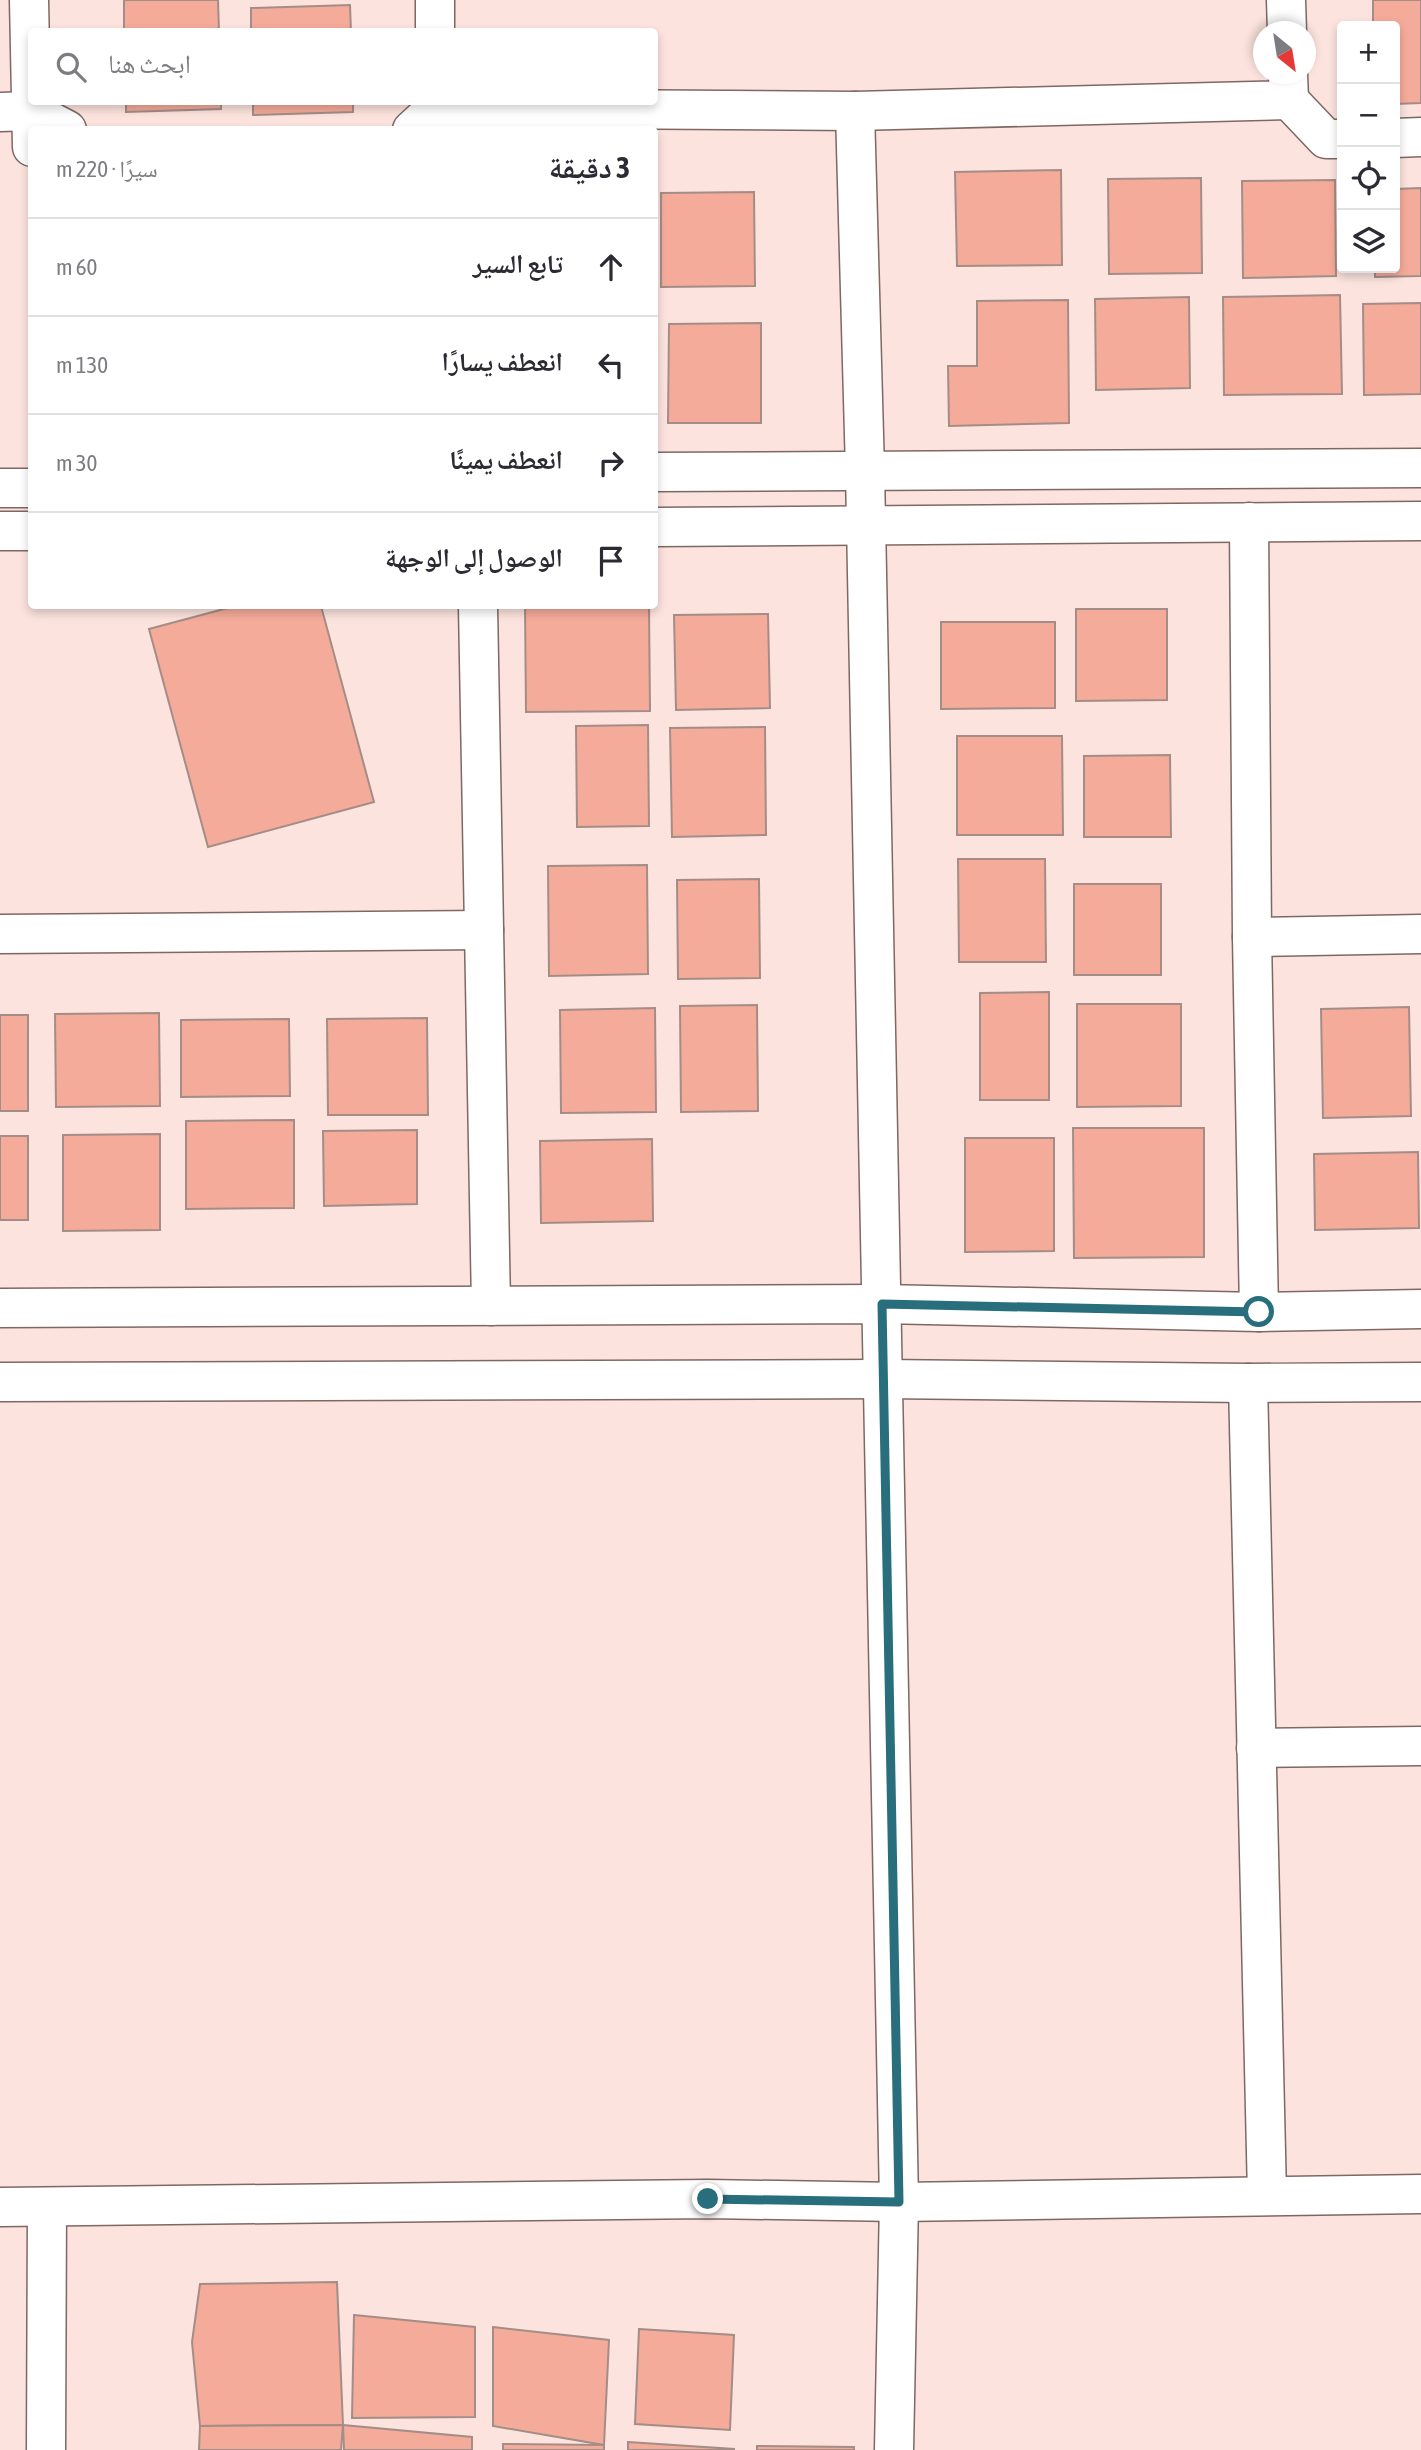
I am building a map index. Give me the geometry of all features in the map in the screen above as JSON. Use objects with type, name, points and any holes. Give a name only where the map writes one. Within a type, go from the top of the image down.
[{"type":"street","points":[[29,0],[21,123],[41,126]]},
{"type":"street","points":[[435,0],[435,28]]},
{"type":"street","points":[[1286,0],[1287,21]]},
{"type":"street","points":[[428,113],[855,111],[1289,87],[1326,139],[1337,139]]},
{"type":"street","points":[[855,111],[865,471],[899,2202],[894,2450]]},
{"type":"street","points":[[1400,138],[1421,137]]},
{"type":"street","points":[[658,472],[1421,468]]},
{"type":"street","points":[[0,488],[28,488]]},
{"type":"street","points":[[658,527],[1421,521]]},
{"type":"street","points":[[1249,522],[1252,937],[1259,1312]]},
{"type":"street","points":[[0,531],[28,531]]},
{"type":"street","points":[[478,609],[491,1306]]},
{"type":"street","points":[[0,934],[484,930]]},
{"type":"street","points":[[1252,937],[1421,934]]},
{"type":"street","points":[[0,1308],[882,1304],[1259,1312],[1421,1309]]},
{"type":"street","points":[[0,1382],[884,1379],[1421,1382]]},
{"type":"street","points":[[1248,1383],[1267,2195]]},
{"type":"street","points":[[1256,1748],[1421,1746]]},
{"type":"street","points":[[0,2207],[708,2199],[899,2202],[1421,2194]]},
{"type":"street","points":[[46,2450],[47,2207]]},
{"type":"building","points":[[124,0],[218,0],[219,28],[124,28]]},
{"type":"building","points":[[1373,0],[1421,0],[1421,103],[1400,104],[1400,21],[1373,21]]},
{"type":"building","points":[[350,5],[351,28],[251,28],[251,8]]},
{"type":"building","points":[[126,105],[221,105],[221,109],[126,112]]},
{"type":"building","points":[[253,105],[353,105],[353,112],[253,115]]},
{"type":"building","points":[[1061,170],[1062,265],[957,266],[955,172]]},
{"type":"building","points":[[1201,178],[1202,273],[1109,274],[1108,179]]},
{"type":"building","points":[[1335,180],[1336,276],[1243,278],[1242,181]]},
{"type":"building","points":[[1421,188],[1421,276],[1375,277],[1375,273],[1400,273],[1400,189]]},
{"type":"building","points":[[754,192],[755,286],[661,287],[661,193]]},
{"type":"building","points":[[1340,295],[1342,394],[1224,395],[1223,297]]},
{"type":"building","points":[[1189,297],[1190,388],[1096,390],[1095,299]]},
{"type":"building","points":[[1068,300],[1069,423],[949,426],[948,366],[977,366],[977,301]]},
{"type":"building","points":[[1421,303],[1421,394],[1364,395],[1363,304]]},
{"type":"building","points":[[761,323],[761,423],[668,423],[669,324]]},
{"type":"building","points":[[224,609],[322,609],[374,802],[208,847],[149,629]]},
{"type":"building","points":[[525,609],[649,609],[650,711],[526,712]]},
{"type":"building","points":[[1076,609],[1167,609],[1167,700],[1076,701]]},
{"type":"building","points":[[768,614],[770,708],[676,710],[674,615]]},
{"type":"building","points":[[941,622],[1055,622],[1055,708],[941,709]]},
{"type":"building","points":[[648,725],[649,826],[577,827],[576,726]]},
{"type":"building","points":[[765,727],[766,835],[672,837],[670,728]]},
{"type":"building","points":[[957,736],[1062,736],[1063,835],[957,835]]},
{"type":"building","points":[[1170,755],[1171,837],[1084,837],[1084,756]]},
{"type":"building","points":[[958,859],[1045,859],[1046,962],[959,962]]},
{"type":"building","points":[[647,865],[648,974],[549,976],[548,866]]},
{"type":"building","points":[[759,879],[760,978],[678,979],[677,880]]},
{"type":"building","points":[[1074,884],[1161,884],[1161,975],[1074,975]]},
{"type":"building","points":[[1049,992],[1049,1100],[980,1100],[980,993]]},
{"type":"building","points":[[1077,1004],[1181,1004],[1181,1106],[1077,1107]]},
{"type":"building","points":[[757,1005],[758,1111],[681,1112],[680,1006]]},
{"type":"building","points":[[1409,1007],[1411,1116],[1323,1118],[1321,1009]]},
{"type":"building","points":[[655,1008],[656,1112],[561,1113],[560,1010]]},
{"type":"building","points":[[159,1013],[160,1106],[56,1107],[55,1014]]},
{"type":"building","points":[[0,1015],[28,1015],[28,1111],[0,1111]]},
{"type":"building","points":[[427,1018],[428,1115],[328,1115],[327,1019]]},
{"type":"building","points":[[289,1019],[290,1096],[181,1097],[181,1020]]},
{"type":"building","points":[[294,1120],[294,1208],[186,1209],[186,1121]]},
{"type":"building","points":[[1073,1128],[1204,1128],[1204,1257],[1074,1258]]},
{"type":"building","points":[[417,1130],[417,1204],[324,1206],[323,1131]]},
{"type":"building","points":[[160,1134],[160,1230],[63,1231],[63,1135]]},
{"type":"building","points":[[0,1136],[28,1136],[28,1220],[0,1220]]},
{"type":"building","points":[[965,1138],[1054,1138],[1054,1251],[965,1252]]},
{"type":"building","points":[[652,1139],[653,1221],[541,1223],[540,1141]]},
{"type":"building","points":[[1418,1152],[1419,1228],[1315,1230],[1314,1154]]},
{"type":"building","points":[[337,2282],[343,2425],[200,2426],[192,2342],[200,2284]]},
{"type":"building","points":[[354,2315],[475,2327],[475,2417],[352,2418]]},
{"type":"building","points":[[493,2327],[609,2340],[604,2445],[493,2426]]},
{"type":"building","points":[[639,2329],[734,2335],[730,2430],[635,2424]]},
{"type":"building","points":[[343,2425],[472,2437],[472,2450],[344,2450]]},
{"type":"building","points":[[343,2425],[341,2450],[199,2450],[200,2426]]},
{"type":"building","points":[[628,2442],[734,2449],[734,2450],[628,2450]]},
{"type":"building","points":[[503,2444],[604,2445],[604,2450],[503,2450]]},
{"type":"building","points":[[757,2446],[854,2447],[854,2450],[757,2450]]},
{"type":"route","points":[[708,2199],[899,2202],[882,1304],[1259,1312]]}]
